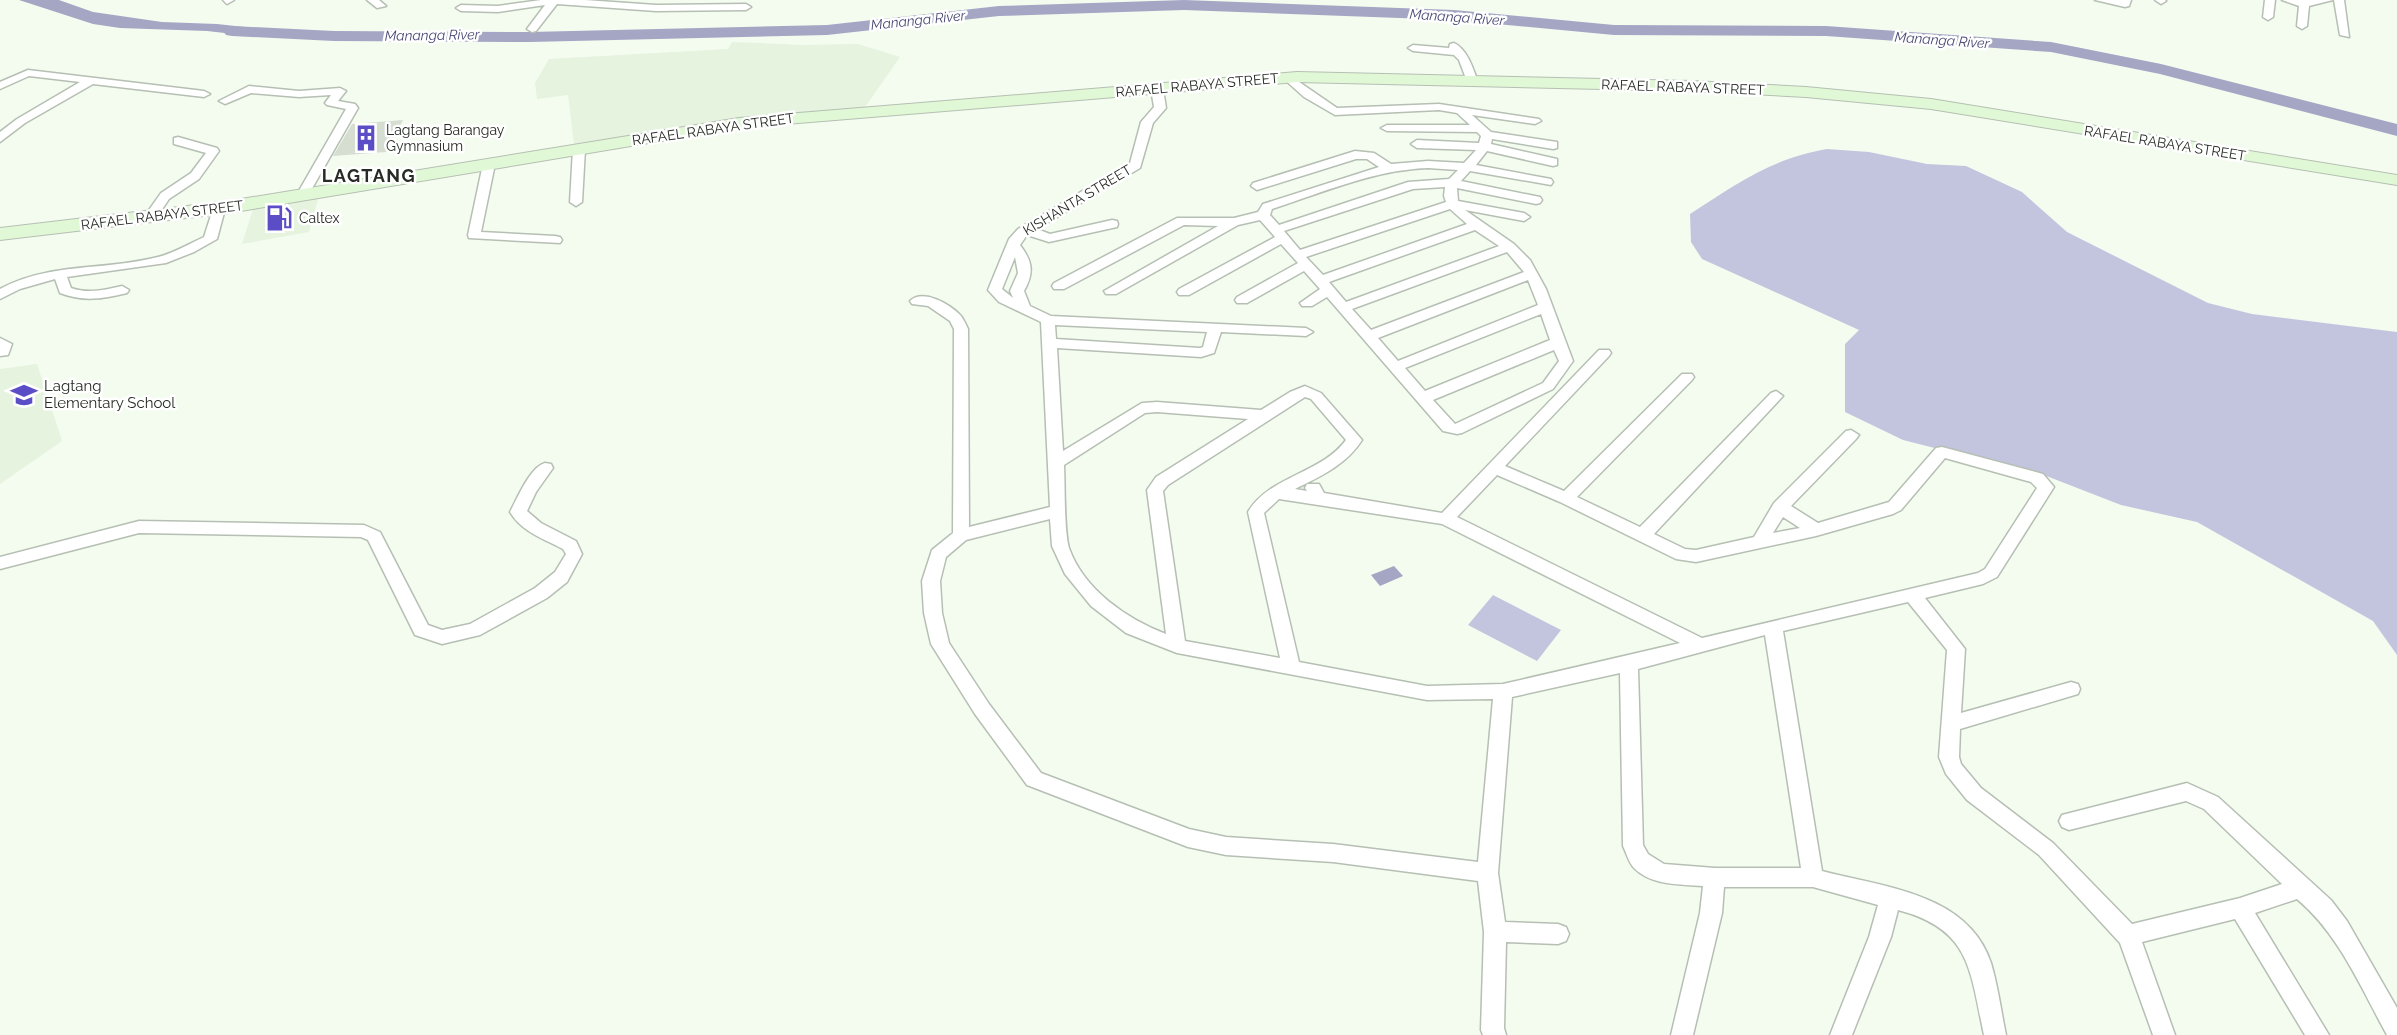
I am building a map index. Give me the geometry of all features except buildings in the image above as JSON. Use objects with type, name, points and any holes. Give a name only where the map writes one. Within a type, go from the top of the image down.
[{"type":"main road","name":"RAFAEL RABAYA STREET","points":[[0,234],[219,209],[678,132],[795,117],[1289,78],[1365,77],[1472,82],[1693,86],[1862,97],[1931,104],[2397,180]]},
{"type":"street","points":[[372,0],[381,6]]},
{"type":"street","points":[[2100,0],[2125,4],[2126,0]]},
{"type":"street","points":[[2268,17],[2270,0]]},
{"type":"street","points":[[2287,0],[2304,4],[2328,0]]},
{"type":"street","points":[[2338,0],[2341,27],[2345,35]]},
{"type":"street","points":[[461,8],[498,9],[556,1],[656,8],[746,7]]},
{"type":"street","points":[[532,29],[556,1]]},
{"type":"street","points":[[2302,26],[2304,4]]},
{"type":"street","points":[[1413,48],[1455,49],[1464,59],[1472,82]]},
{"type":"street","points":[[0,86],[28,74],[204,94]]},
{"type":"street","points":[[1289,78],[1308,95],[1335,112],[1439,107],[1534,121]]},
{"type":"street","points":[[0,138],[21,121],[90,81]]},
{"type":"street","name":"KISHANTA STREET","points":[[1002,272],[1016,239],[1026,230],[1136,165],[1147,122],[1160,108],[1157,88]]},
{"type":"street","points":[[225,101],[249,89],[299,94],[340,91],[331,103],[352,108],[302,196]]},
{"type":"street","points":[[1462,112],[1485,137]]},
{"type":"street","points":[[0,121],[21,121]]},
{"type":"street","points":[[1387,128],[1553,145]]},
{"type":"street","points":[[1263,215],[1448,427],[1457,429],[1548,386],[1566,361],[1531,274],[1516,252],[1477,225],[1453,204],[1450,196],[1452,183],[1468,166],[1485,137]]},
{"type":"street","points":[[1417,144],[1485,137],[1553,162]]},
{"type":"street","points":[[150,217],[165,196],[195,176],[213,152],[178,141]]},
{"type":"street","points":[[576,202],[579,149]]},
{"type":"street","points":[[1257,186],[1355,155],[1370,156],[1389,168]]},
{"type":"street","points":[[489,164],[474,235],[555,240]]},
{"type":"street","points":[[1059,286],[1182,221],[1234,222],[1263,215],[1267,207],[1389,168],[1427,164],[1468,166],[1547,182]]},
{"type":"street","points":[[1184,291],[1280,234],[1412,185],[1452,183],[1536,200]]},
{"type":"street","points":[[1242,300],[1302,260],[1453,204],[1524,217]]},
{"type":"street","points":[[0,295],[20,284],[60,275],[157,261],[185,251],[210,239],[219,209]]},
{"type":"street","points":[[1111,291],[1234,222]]},
{"type":"street","points":[[1026,230],[1049,238],[1112,224]]},
{"type":"street","points":[[1307,303],[1325,285],[1477,225]]},
{"type":"street","name":"KISHANTA STREET","points":[[1014,246],[1025,259],[1025,274]]},
{"type":"street","points":[[1344,307],[1508,247]]},
{"type":"street","points":[[1023,307],[1017,291],[1025,274],[1002,272],[995,290],[999,296],[1048,320],[1306,332]]},
{"type":"street","points":[[1369,336],[1531,274]]},
{"type":"street","points":[[60,275],[65,290],[78,296],[90,297],[122,290]]},
{"type":"street","points":[[917,301],[932,302],[956,319],[960,329],[961,535]]},
{"type":"street","points":[[1395,367],[1546,307]]},
{"type":"street","points":[[1048,320],[1060,546],[1071,570],[1097,602],[1132,628],[1177,646],[1427,693],[1503,691],[1629,664],[1698,644],[1983,578],[1991,573],[2046,487],[2037,478],[1942,452],[1895,506],[1887,510],[1816,530],[1696,556],[1682,555],[1566,498],[1495,468]]},
{"type":"street","points":[[1050,343],[1201,353],[1209,350],[1215,328]]},
{"type":"street","points":[[1423,398],[1557,342]]},
{"type":"street","points":[[1446,519],[1604,353]]},
{"type":"street","points":[[1566,498],[1687,377]]},
{"type":"street","points":[[1177,646],[1155,490],[1162,481],[1295,395],[1305,391],[1316,396],[1354,440],[1350,448],[1307,479],[1268,499],[1256,512],[1291,668]]},
{"type":"street","points":[[1642,536],[1776,396]]},
{"type":"street","points":[[1055,464],[1136,406],[1266,415]]},
{"type":"street","points":[[1760,542],[1780,507],[1851,435]]},
{"type":"street","points":[[0,563],[139,527],[364,531],[374,536],[421,630],[442,637],[474,630],[542,593],[561,577],[574,554],[570,545],[524,521],[518,512],[529,490],[545,468]]},
{"type":"street","points":[[1307,479],[1319,498]]},
{"type":"street","points":[[1277,493],[1446,519],[1698,644]]},
{"type":"street","points":[[1780,507],[1816,530]]},
{"type":"street","points":[[1058,512],[961,535],[938,554],[931,581],[933,613],[940,644],[982,709],[1034,779],[1188,838],[1226,846],[1333,854],[1488,873]]},
{"type":"street","points":[[1913,595],[1956,649],[1949,757],[1953,768],[1974,794],[2046,849],[2098,902],[2129,938],[2164,1035]]},
{"type":"street","points":[[1773,626],[1813,878]]},
{"type":"street","points":[[1629,664],[1633,846],[1641,861],[1660,873],[1715,877],[1813,878],[1924,907],[1939,914],[1969,942],[1980,963],[1995,1035]]},
{"type":"street","points":[[1951,724],[2071,689]]},
{"type":"street","points":[[1495,1035],[1492,1030],[1495,932],[1488,873],[1503,691]]},
{"type":"street","points":[[2069,821],[2187,792],[2211,803],[2323,907],[2339,928],[2397,1030]]},
{"type":"street","points":[[1682,1035],[1712,913],[1715,877]]},
{"type":"street","points":[[2129,938],[2133,934],[2240,908],[2300,888]]},
{"type":"street","points":[[1841,1035],[1880,937],[1890,898]]},
{"type":"street","points":[[2240,908],[2318,1035]]},
{"type":"street","points":[[1495,932],[1558,934]]},
{"type":"shaded area","points":[[19,0],[59,0],[93,12],[162,22],[217,24],[271,30],[261,37],[207,31],[120,28],[93,24]]},
{"type":"shaded area","points":[[732,42],[802,45],[858,44],[900,57],[865,107],[746,118],[574,144],[568,95],[537,99],[535,83],[549,59],[728,49]]},
{"type":"shaded area","points":[[1827,149],[1869,152],[1927,164],[1966,166],[2022,192],[2067,232],[2208,303],[2252,314],[2397,332],[2397,655],[2373,621],[2197,522],[2121,505],[2049,477],[1903,440],[1845,412],[1845,344],[1859,330],[1702,259],[1691,242],[1690,214],[1771,166],[1807,153]]},
{"type":"shaded area","points":[[318,199],[309,232],[242,244],[253,209]]},
{"type":"shaded area","name":"Lagtang Elementary School","points":[[37,364],[62,441],[0,484],[0,369]]},
{"type":"shaded area","points":[[1394,566],[1403,576],[1380,586],[1371,575]]},
{"type":"shaded area","points":[[1493,595],[1561,630],[1537,661],[1468,625]]},
{"type":"waterway","name":"Mananga River","points":[[232,31],[334,36],[530,37],[827,30],[999,11],[1184,5],[1454,15],[1614,30],[1826,31],[2051,47],[2161,69],[2397,130]]},
{"type":"place","name":"Lagtang Barangay Gymnasium","points":[[366,138]]},
{"type":"place","name":"Caltex","points":[[279,218]]},
{"type":"place","name":"Lagtang Elementary School","points":[[24,395]]},
{"type":"district","name":"LAGTANG","points":[[369,175]]}]
